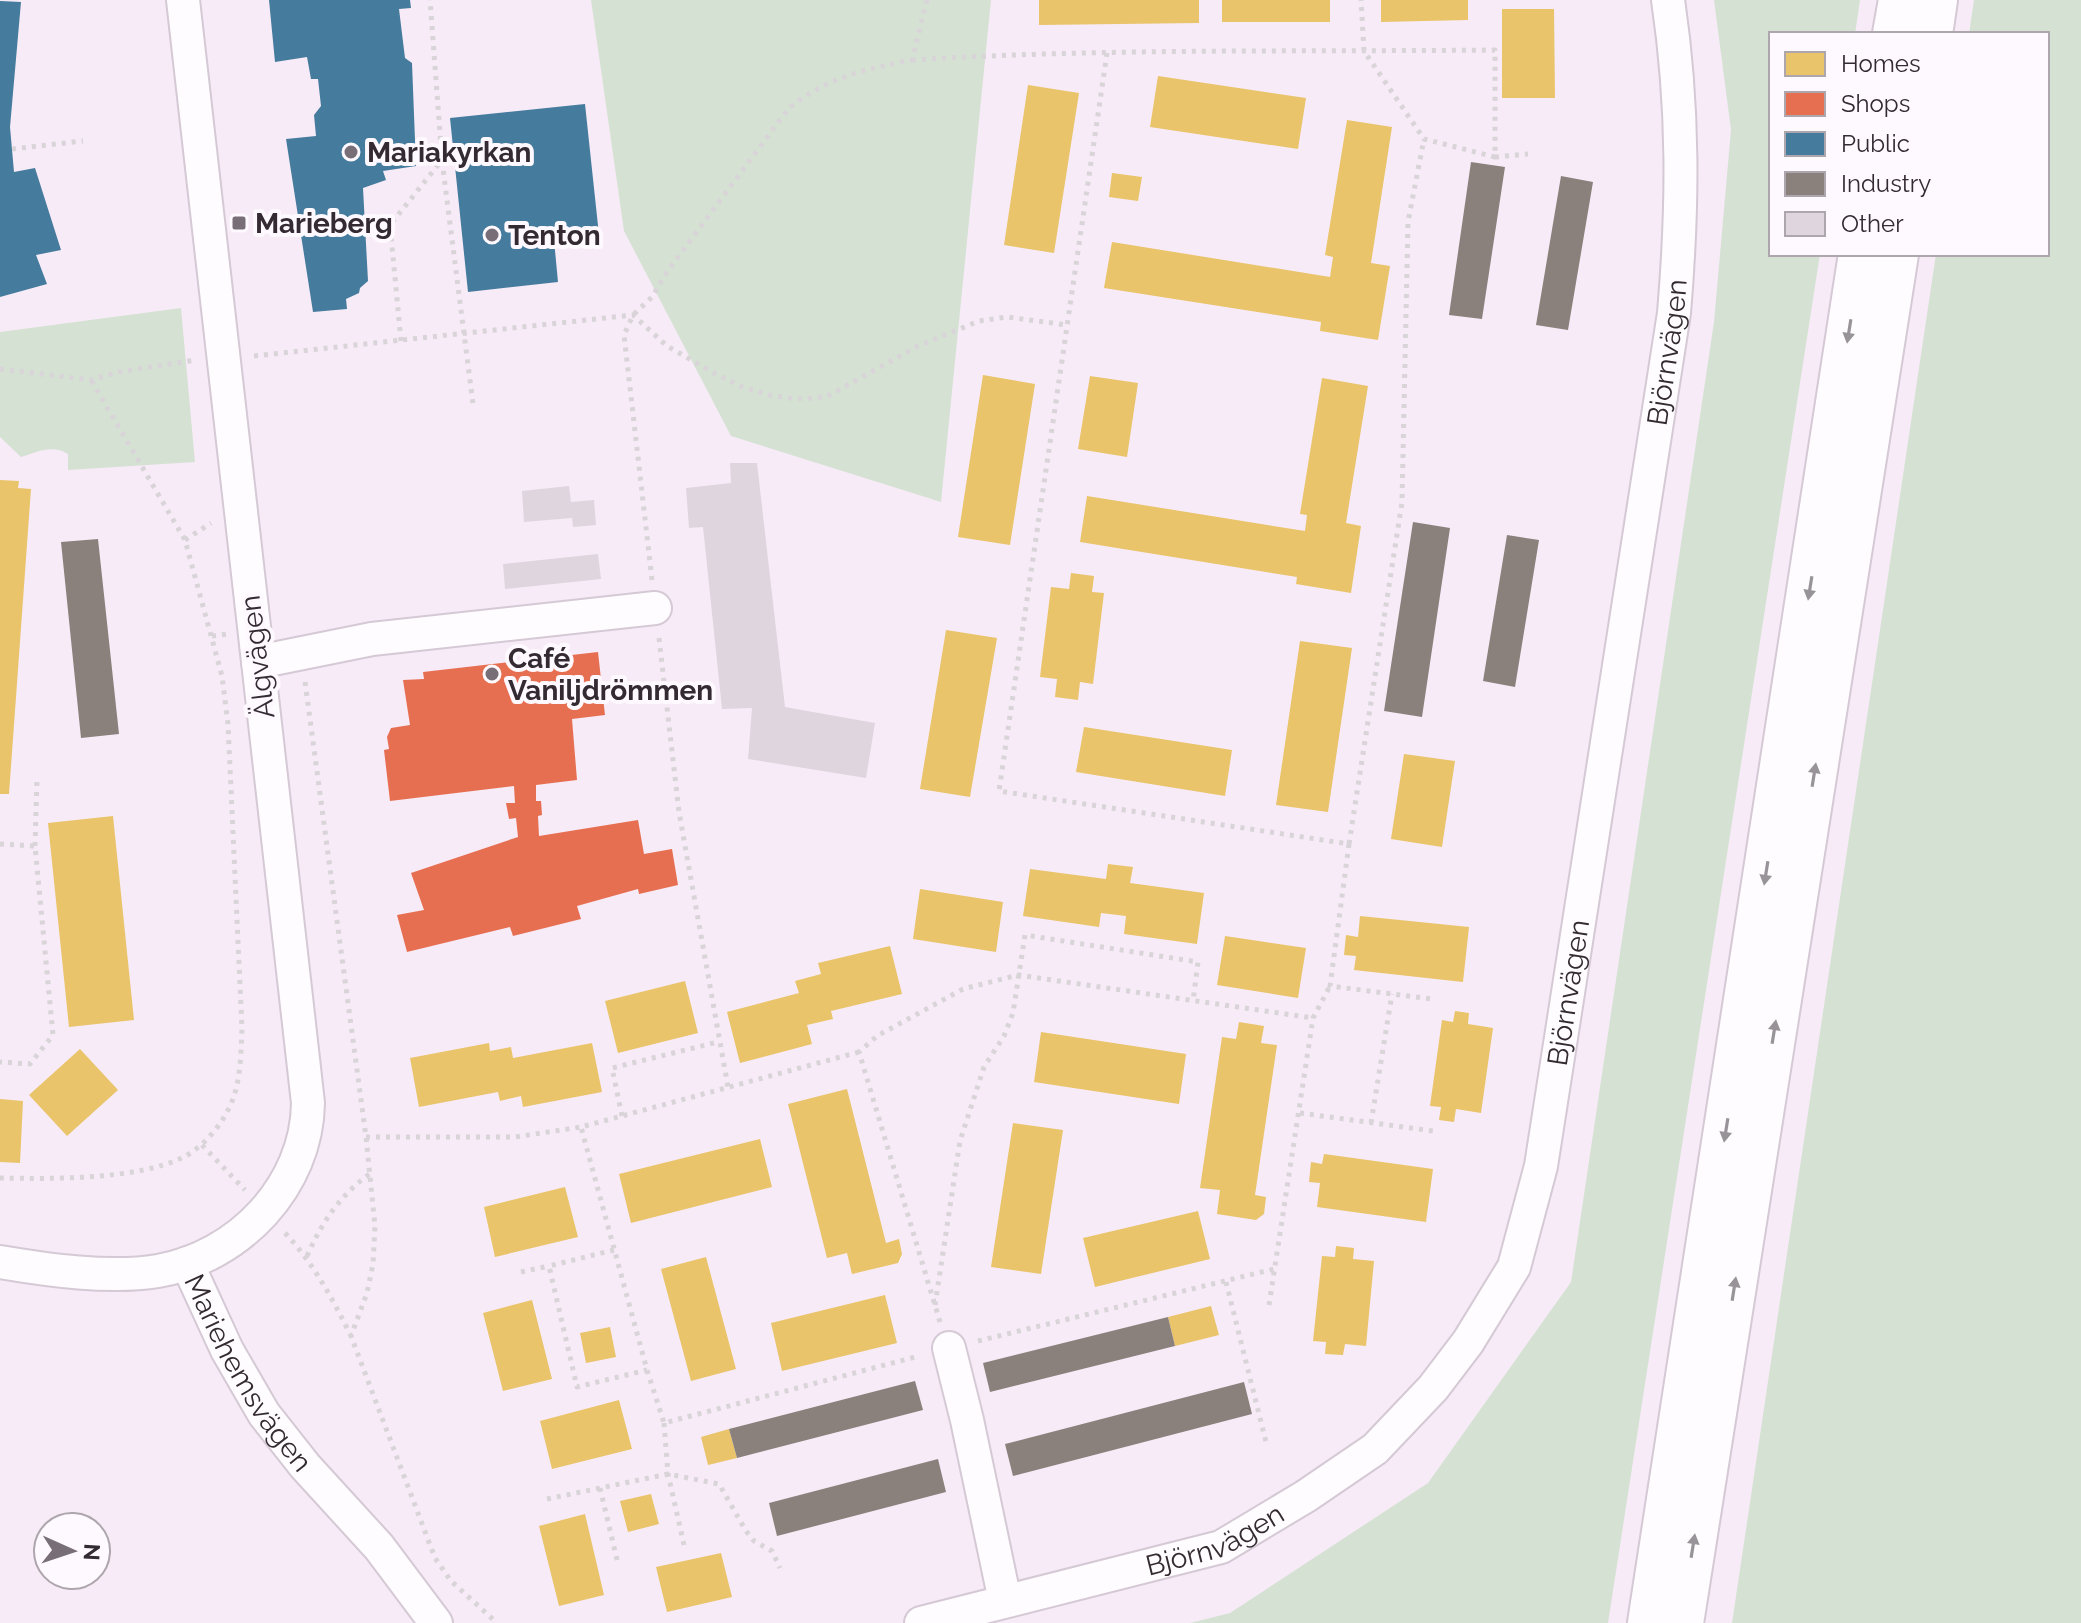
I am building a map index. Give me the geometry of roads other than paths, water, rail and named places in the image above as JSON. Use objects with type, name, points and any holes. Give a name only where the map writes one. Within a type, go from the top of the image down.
[{"type":"highway","points":[[1895,32],[1901,0]]},
{"type":"highway","points":[[1930,32],[1935,0]]},
{"type":"highway","points":[[1650,1623],[1861,256]]},
{"type":"highway","points":[[1681,1623],[1896,256]]},
{"type":"street","name":"Älgvägen","points":[[183,0],[308,1103],[307,1127],[298,1161],[270,1205],[221,1246],[187,1263]]},
{"type":"street","name":"Björnvägen","points":[[921,1623],[1221,1547],[1306,1496],[1375,1449],[1433,1388],[1468,1342],[1514,1267],[1541,1166],[1674,313],[1682,219],[1681,128],[1668,0]]},
{"type":"street","points":[[258,662],[372,639],[655,608]]},
{"type":"street","name":"Mariehemsvägen","points":[[0,1262],[122,1273],[154,1271],[187,1263],[227,1350],[264,1414],[305,1466],[379,1547],[436,1623]]},
{"type":"street","points":[[949,1348],[1005,1601]]},
{"type":"place","name":"Mariakyrkan","points":[[351,152]]},
{"type":"place","name":"Marieberg","points":[[239,223]]},
{"type":"place","name":"Tenton","points":[[492,235]]},
{"type":"place","name":"Café Vaniljdrömmen","points":[[492,674]]}]
